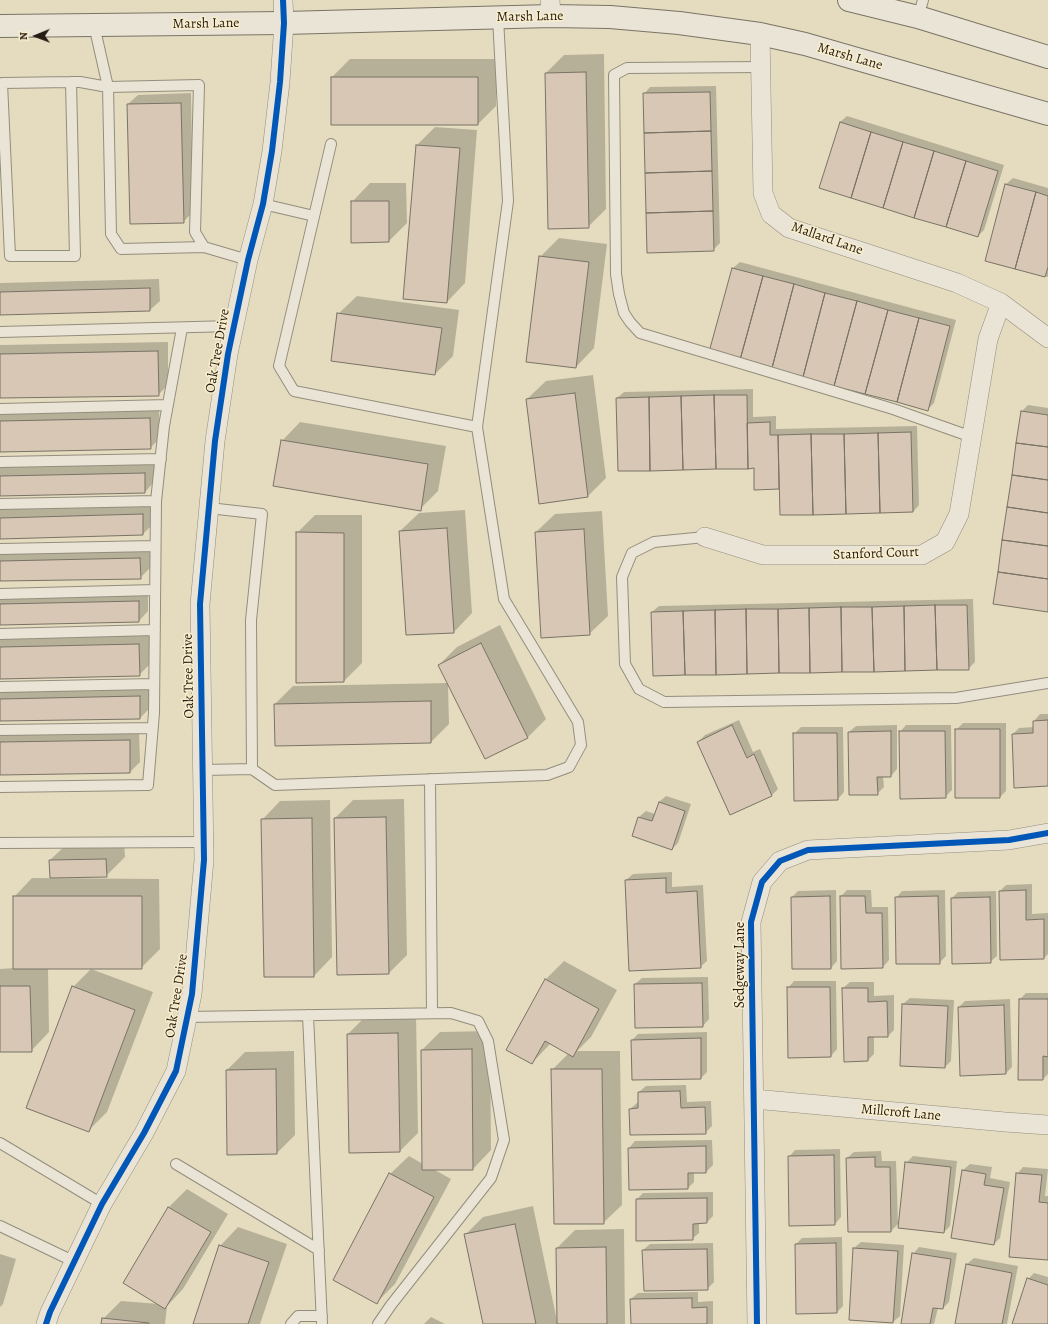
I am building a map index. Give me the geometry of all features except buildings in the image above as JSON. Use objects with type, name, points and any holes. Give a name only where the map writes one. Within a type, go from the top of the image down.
[{"type":"main road","points":[[849,0],[921,8],[1048,57]]},
{"type":"main road","name":"Marsh Lane","points":[[0,26],[284,23],[498,18],[550,8],[610,17],[679,23],[760,34],[805,44],[1048,114]]},
{"type":"street","name":"Oak Tree Drive","points":[[46,1324],[73,1261],[102,1204],[144,1132],[176,1071],[192,994],[204,860],[200,604],[215,441],[228,354],[248,260],[263,204],[272,151],[280,82],[284,23],[283,0]]},
{"type":"street","name":"Mallard Lane","points":[[760,34],[763,193],[771,214],[789,228],[957,283],[1001,304],[1048,338]]},
{"type":"street","name":"Stanford Court","points":[[705,537],[763,555],[922,555],[945,542],[959,514],[988,339],[1001,304]]},
{"type":"street","name":"Sedgeway Lane","points":[[757,1324],[751,922],[762,882],[780,861],[808,850],[1009,840],[1048,833]]},
{"type":"street","name":"Millcroft Lane","points":[[754,1099],[1048,1125]]},
{"type":"lane","points":[[203,770],[252,769],[276,785],[547,775],[569,767],[581,745],[578,722],[504,599],[477,427],[508,201],[498,18]]},
{"type":"lane","points":[[94,25],[108,87],[111,234],[121,249],[204,247],[248,260]]},
{"type":"lane","points":[[761,67],[627,68],[614,75],[616,274],[624,313],[630,322],[640,332],[893,409],[972,437]]},
{"type":"lane","points":[[71,82],[75,256],[10,256],[2,83],[71,82],[80,82],[108,87],[199,85],[195,232],[204,247]]},
{"type":"lane","points":[[331,144],[279,366],[294,391],[477,427]]},
{"type":"lane","points":[[263,204],[314,216]]},
{"type":"lane","points":[[0,332],[233,326]]},
{"type":"lane","points":[[0,787],[148,785],[154,713],[156,501],[168,405],[182,328]]},
{"type":"lane","points":[[0,409],[168,405]]},
{"type":"lane","points":[[0,462],[161,459]]},
{"type":"lane","points":[[0,504],[156,501]]},
{"type":"lane","points":[[209,508],[262,514],[251,620],[252,769]]},
{"type":"lane","points":[[705,537],[654,542],[632,553],[622,577],[625,664],[639,690],[664,702],[956,698],[1048,683]]},
{"type":"lane","points":[[0,548],[155,546]]},
{"type":"lane","points":[[0,594],[155,590]]},
{"type":"lane","points":[[0,634],[155,630]]},
{"type":"lane","points":[[0,687],[154,684]]},
{"type":"lane","points":[[0,730],[152,728]]},
{"type":"lane","points":[[430,779],[432,1013]]},
{"type":"lane","points":[[0,843],[204,842]]},
{"type":"lane","points":[[187,1017],[451,1013],[478,1021],[488,1041],[504,1140],[491,1178],[391,1305],[378,1324]]},
{"type":"lane","points":[[291,1324],[298,1316],[322,1320],[308,1015]]},
{"type":"lane","points":[[0,1143],[102,1204]]},
{"type":"lane","points":[[176,1164],[319,1250]]},
{"type":"lane","points":[[0,1226],[73,1261]]},
{"type":"cycle path","points":[[46,1324],[50,1312],[102,1204],[144,1133],[176,1071],[192,994],[204,860],[200,604],[215,441],[228,354],[248,260],[263,204],[272,151],[280,82],[284,23],[283,0]]},
{"type":"cycle path","points":[[757,1324],[751,922],[762,882],[780,861],[808,850],[1009,840],[1048,833]]}]
